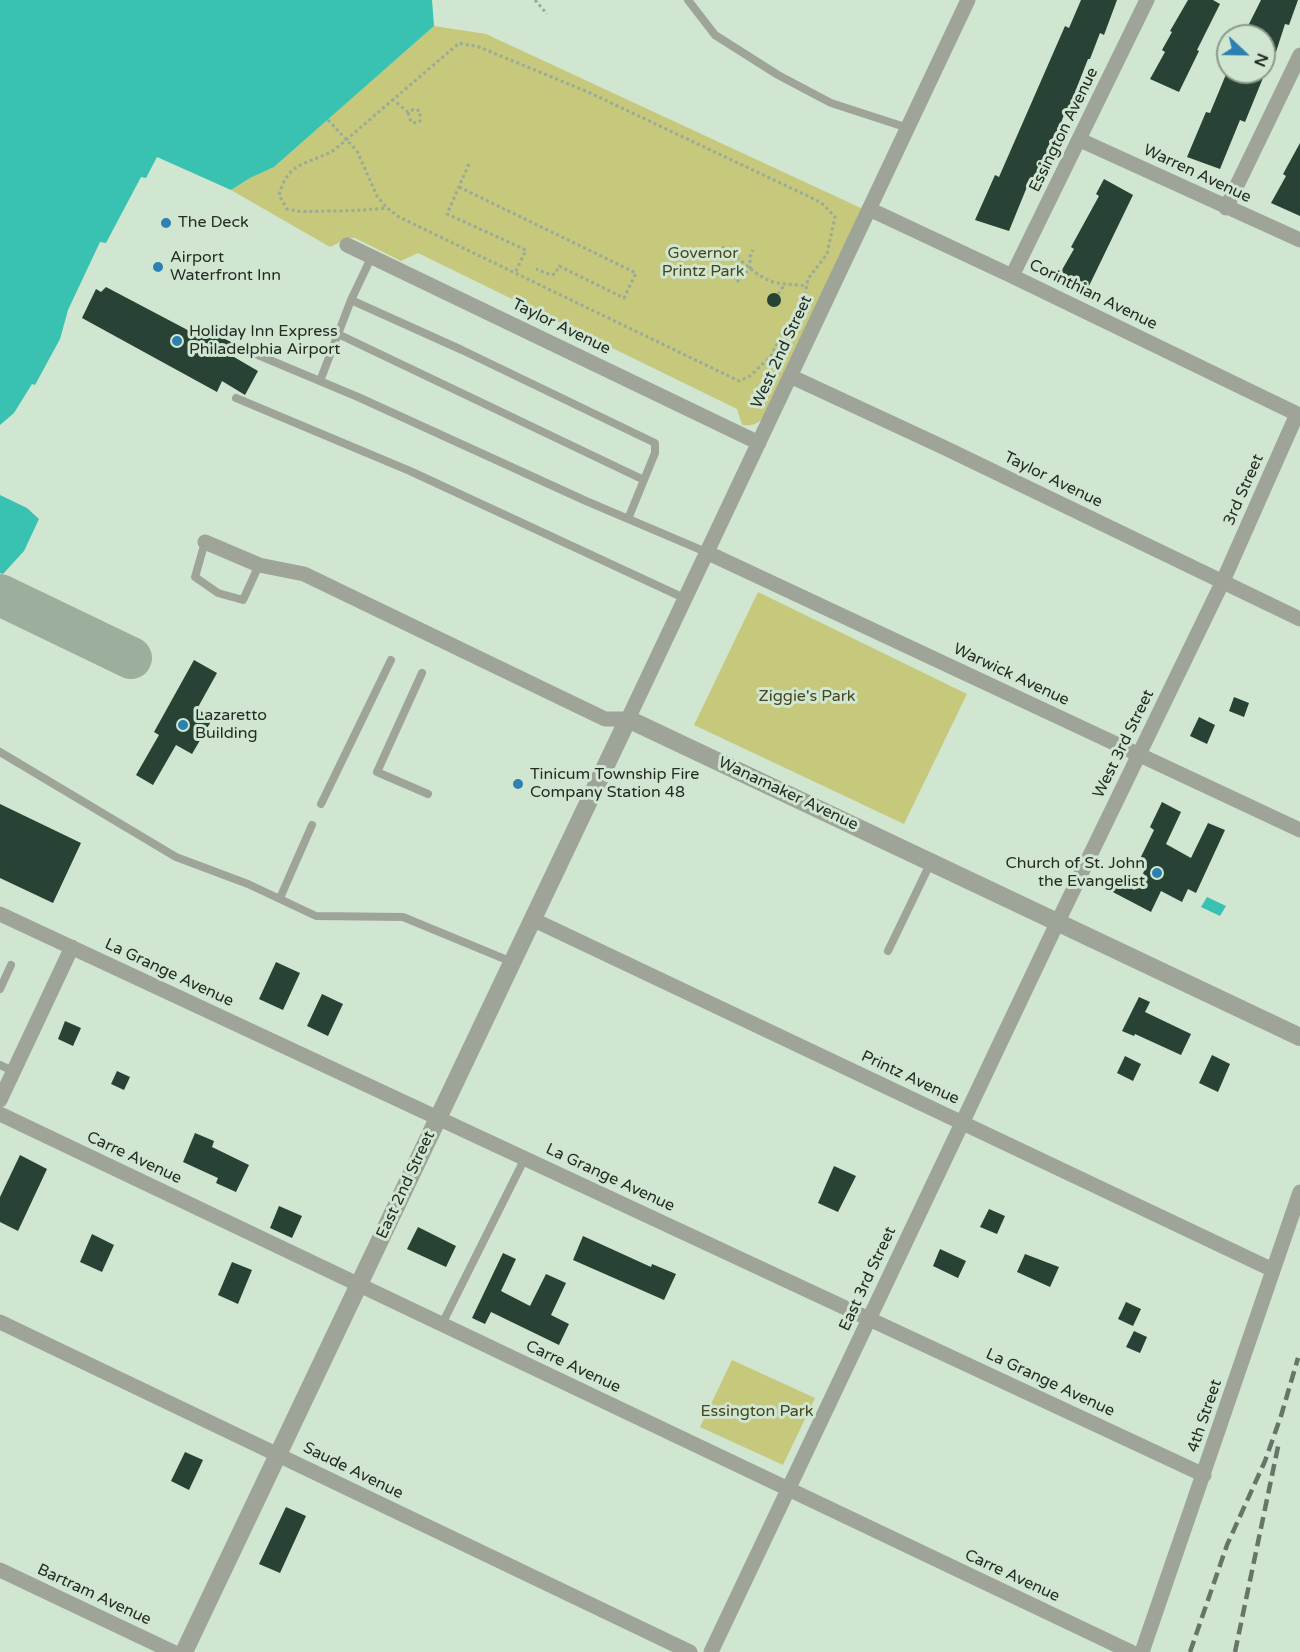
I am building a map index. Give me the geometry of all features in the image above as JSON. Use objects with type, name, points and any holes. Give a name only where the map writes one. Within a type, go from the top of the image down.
[{"type":"street","name":"West 2nd Street","points":[[628,718],[968,0]]},
{"type":"street","name":"Essington Avenue","points":[[1012,276],[1147,0]]},
{"type":"street","points":[[1226,208],[1300,55]]},
{"type":"street","name":"Warren Avenue","points":[[1080,140],[1300,240]]},
{"type":"street","name":"Corinthian Avenue","points":[[869,209],[1299,414]]},
{"type":"street","name":"Taylor Avenue","points":[[347,245],[759,443]]},
{"type":"street","name":"Taylor Avenue","points":[[790,376],[1300,619]]},
{"type":"street","name":"3rd Street","points":[[1224,581],[1299,414]]},
{"type":"street","name":"Wanamaker Avenue","points":[[205,542],[259,565],[304,574],[606,719],[628,718],[1300,1037]]},
{"type":"street","name":"Warwick Avenue","points":[[706,552],[1300,830]]},
{"type":"street","name":"West 3rd Street","points":[[1058,922],[1224,581]]},
{"type":"street","name":"East 2nd Street","points":[[184,1652],[628,718]]},
{"type":"street","name":"La Grange Avenue","points":[[0,914],[1204,1475]]},
{"type":"street","name":"Printz Avenue","points":[[532,919],[1273,1270]]},
{"type":"street","name":"East 3rd Street","points":[[711,1652],[1058,922]]},
{"type":"street","points":[[0,1100],[7,1068],[72,947]]},
{"type":"street","name":"Carre Avenue","points":[[0,1114],[1131,1652]]},
{"type":"street","name":"4th Street","points":[[1143,1652],[1300,1192]]},
{"type":"street","name":"Saude Avenue","points":[[0,1322],[690,1652]]},
{"type":"street","name":"Bartram Avenue","points":[[0,1570],[173,1652]]},
{"type":"lane","points":[[688,0],[715,36],[778,75],[831,104],[908,128]]},
{"type":"lane","points":[[320,381],[351,300],[372,256]]},
{"type":"lane","points":[[351,300],[462,350],[655,443],[655,453],[628,519]]},
{"type":"lane","points":[[338,334],[644,480]]},
{"type":"lane","points":[[253,353],[706,552]]},
{"type":"lane","points":[[236,398],[410,471],[684,598]]},
{"type":"lane","points":[[205,542],[195,577],[218,593],[243,600],[259,565]]},
{"type":"lane","points":[[321,804],[391,660]]},
{"type":"lane","points":[[422,673],[377,772],[428,794]]},
{"type":"lane","points":[[0,752],[176,857],[248,884],[316,916],[403,917],[512,962]]},
{"type":"lane","points":[[280,898],[312,825]]},
{"type":"lane","points":[[888,951],[931,862]]},
{"type":"lane","points":[[0,989],[11,965]]},
{"type":"lane","points":[[442,1324],[525,1158]]},
{"type":"path","points":[[535,0],[547,14]]},
{"type":"path","points":[[328,120],[346,140],[357,151],[377,196],[399,217],[739,381],[750,376],[771,356],[782,334],[796,320],[802,308],[808,279],[827,254],[835,217],[824,205],[588,92],[479,47],[459,43],[392,99],[346,140],[331,152],[299,164],[290,171],[282,184],[279,195],[287,209],[303,213],[355,212],[387,208]]},
{"type":"path","points":[[392,99],[408,112],[411,122],[416,123],[420,120],[420,111],[416,109],[408,112]]},
{"type":"path","points":[[469,164],[447,214],[526,250],[515,273]]},
{"type":"path","points":[[459,187],[636,273],[624,298],[559,266],[555,274],[551,275],[536,269]]},
{"type":"path","points":[[722,247],[770,280],[807,286]]},
{"type":"path","points":[[737,282],[750,268],[750,257],[753,250]]},
{"type":"path","points":[[778,294],[785,284]]},
{"type":"green space","name":"Governor Printz Park","points":[[434,26],[486,34],[863,209],[764,417],[760,421],[752,425],[742,425],[737,409],[418,253],[401,261],[355,238],[348,238],[330,247],[231,190],[274,167]]},
{"type":"green space","name":"Ziggie's Park","points":[[758,592],[967,694],[904,824],[694,725]]},
{"type":"green space","name":"Essington Park","points":[[732,1360],[815,1398],[783,1465],[700,1427]]},
{"type":"water","points":[[0,0],[432,0],[434,26],[274,167],[231,190],[157,157],[146,178],[141,177],[106,243],[100,242],[68,310],[60,339],[35,385],[32,384],[14,413],[0,425]]},
{"type":"water","points":[[0,495],[27,508],[39,519],[24,551],[3,574],[0,573]]},
{"type":"water","points":[[1207,897],[1226,906],[1220,916],[1201,907]]},
{"type":"building","points":[[1081,0],[1117,0],[1104,35],[1100,33],[1036,179],[1031,177],[1009,231],[975,220],[995,175],[999,177],[1065,26],[1069,28]]},
{"type":"building","points":[[1188,0],[1213,0],[1220,4],[1179,92],[1150,79],[1165,52],[1162,50],[1172,32],[1170,31]]},
{"type":"building","points":[[1261,0],[1298,0],[1289,25],[1285,24],[1276,52],[1276,24],[1249,24]]},
{"type":"building","points":[[1222,84],[1261,84],[1245,122],[1240,120],[1220,169],[1187,157],[1206,112],[1210,113]]},
{"type":"building","points":[[1300,143],[1300,216],[1271,203],[1286,176],[1283,174]]},
{"type":"building","points":[[1104,179],[1133,195],[1088,288],[1059,275],[1074,249],[1071,247],[1099,196],[1096,194]]},
{"type":"building","name":"Holiday Inn Express Philadelphia Airport","points":[[106,287],[199,336],[203,328],[239,346],[234,357],[258,371],[245,395],[222,381],[217,392],[82,318],[96,289],[101,292]]},
{"type":"building","points":[[774,293],[779,295],[781,300],[779,305],[774,307],[769,305],[767,300],[769,295]]},
{"type":"building","name":"Lazaretto Building","points":[[194,660],[217,673],[197,709],[213,718],[192,754],[176,745],[153,785],[136,775],[159,735],[154,732]]},
{"type":"building","points":[[1234,697],[1249,703],[1244,717],[1229,711]]},
{"type":"building","points":[[1199,717],[1215,725],[1207,744],[1190,736]]},
{"type":"building","points":[[1162,802],[1181,812],[1166,844],[1191,858],[1208,823],[1225,830],[1196,893],[1188,889],[1182,902],[1161,891],[1151,912],[1107,889],[1111,880],[1135,890],[1146,867],[1138,863],[1154,830],[1150,827]]},
{"type":"building","points":[[0,804],[81,843],[53,903],[0,878]]},
{"type":"building","points":[[276,962],[300,973],[283,1010],[259,999]]},
{"type":"building","points":[[322,994],[343,1004],[328,1036],[307,1026]]},
{"type":"building","points":[[1139,997],[1150,1002],[1145,1012],[1191,1034],[1181,1055],[1135,1034],[1134,1036],[1122,1031]]},
{"type":"building","points":[[65,1021],[81,1028],[73,1046],[58,1039]]},
{"type":"building","points":[[1212,1055],[1230,1064],[1218,1092],[1199,1083]]},
{"type":"building","points":[[1125,1056],[1141,1064],[1133,1081],[1117,1073]]},
{"type":"building","points":[[117,1071],[130,1077],[124,1090],[111,1084]]},
{"type":"building","points":[[195,1133],[214,1141],[212,1147],[249,1165],[236,1192],[216,1183],[218,1178],[183,1162]]},
{"type":"building","points":[[20,1155],[47,1169],[18,1231],[0,1222],[0,1197]]},
{"type":"building","points":[[834,1166],[856,1176],[838,1212],[818,1203]]},
{"type":"building","points":[[279,1206],[302,1216],[292,1238],[270,1228]]},
{"type":"building","points":[[989,1209],[1005,1216],[997,1234],[980,1227]]},
{"type":"building","points":[[418,1227],[456,1246],[446,1267],[407,1249]]},
{"type":"building","points":[[92,1234],[114,1245],[102,1272],[80,1262]]},
{"type":"building","points":[[583,1236],[651,1267],[652,1264],[676,1274],[664,1300],[573,1260]]},
{"type":"building","points":[[940,1249],[966,1261],[958,1278],[933,1266]]},
{"type":"building","points":[[503,1253],[516,1259],[501,1291],[530,1306],[546,1274],[566,1283],[551,1315],[569,1324],[559,1345],[491,1312],[485,1324],[472,1318]]},
{"type":"building","points":[[1025,1254],[1059,1267],[1050,1287],[1017,1272]]},
{"type":"building","points":[[232,1262],[252,1270],[238,1304],[218,1295]]},
{"type":"building","points":[[1126,1302],[1141,1309],[1133,1326],[1118,1319]]},
{"type":"building","points":[[1134,1331],[1147,1337],[1140,1353],[1126,1347]]},
{"type":"building","points":[[185,1452],[203,1460],[189,1490],[171,1481]]},
{"type":"building","points":[[286,1507],[306,1516],[280,1573],[259,1564]]},
{"type":"taxiway","points":[[0,595],[131,658]]},
{"type":"railway","points":[[1190,1652],[1227,1545],[1265,1461],[1298,1358]]},
{"type":"railway","points":[[1235,1652],[1279,1442]]},
{"type":"place","name":"The Deck","points":[[166,223]]},
{"type":"place","name":"Airport Waterfront Inn","points":[[158,267]]},
{"type":"place","name":"Holiday Inn Express Philadelphia Airport","points":[[177,341]]},
{"type":"place","name":"Lazaretto Building","points":[[183,725]]},
{"type":"place","name":"Tinicum Township Fire Company Station 48","points":[[518,784]]},
{"type":"place","name":"Church of St. John the Evangelist","points":[[1157,873]]}]
